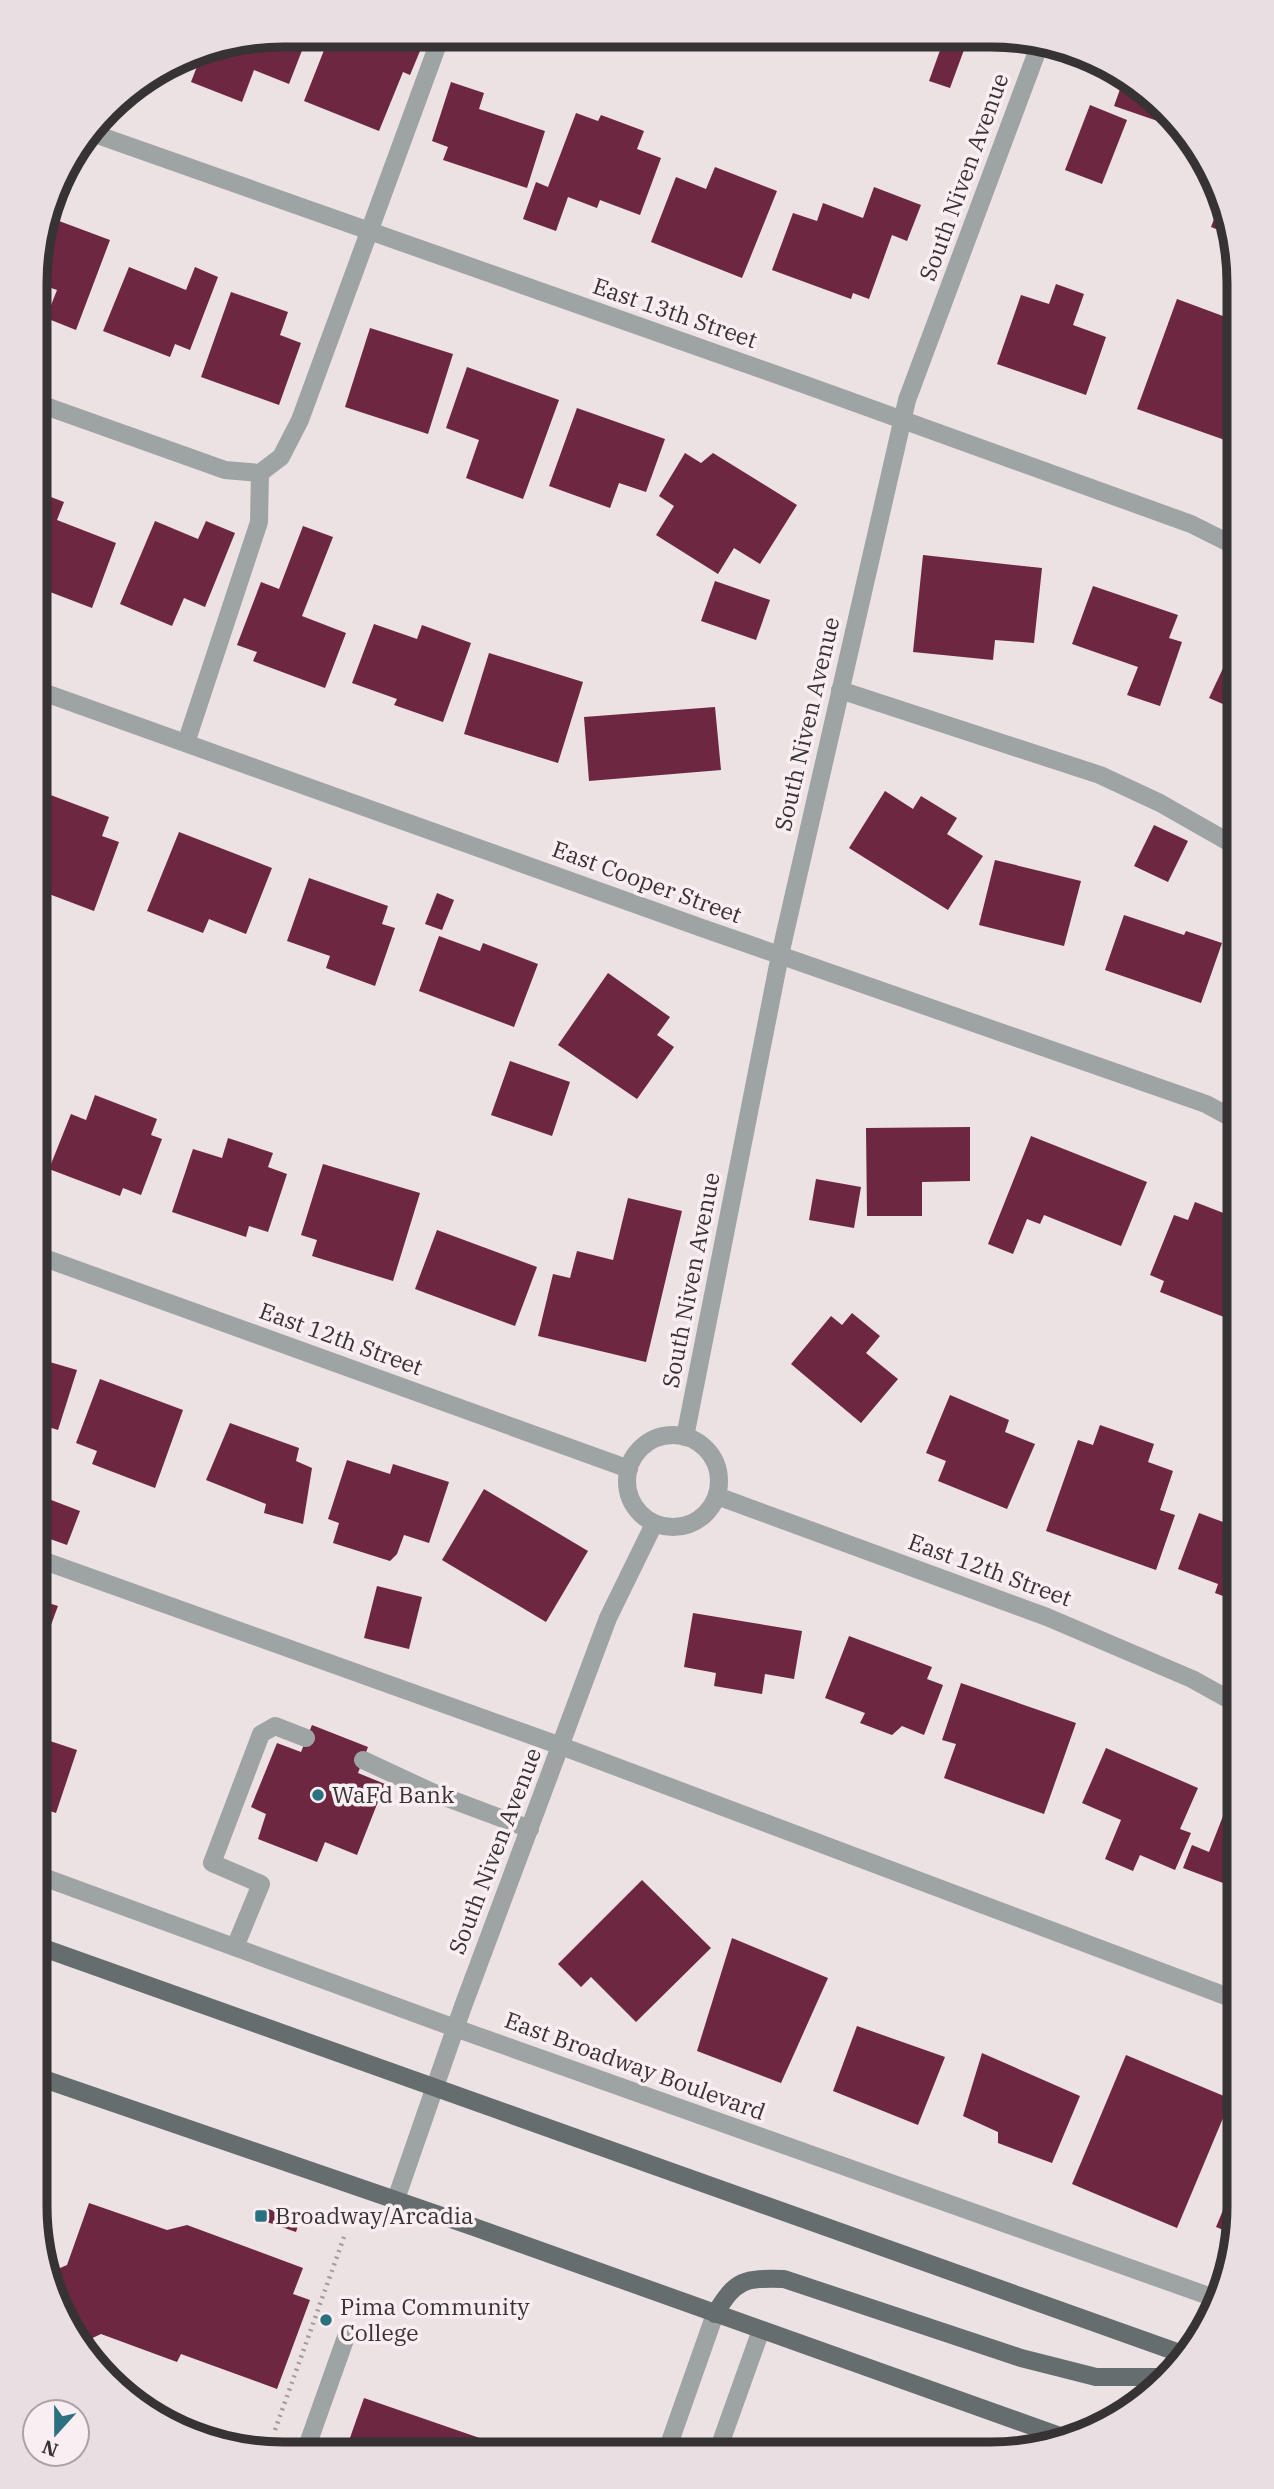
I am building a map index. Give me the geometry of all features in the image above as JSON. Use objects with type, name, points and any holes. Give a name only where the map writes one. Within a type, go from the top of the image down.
[{"type":"main road","points":[[47,1949],[1176,2352]]},
{"type":"main road","points":[[47,2080],[474,2227],[1052,2433]]},
{"type":"main road","points":[[715,2314],[729,2290],[753,2278],[783,2279],[1021,2358],[1096,2377],[1153,2377]]},
{"type":"street","points":[[47,407],[225,470],[260,473],[281,457],[300,420],[437,48]]},
{"type":"street","name":"South Niven Avenue","points":[[685,1437],[780,955],[902,420],[1037,52]]},
{"type":"street","name":"East 13th Street","points":[[100,136],[1191,524],[1227,542]]},
{"type":"street","points":[[186,743],[259,522],[260,473]]},
{"type":"street","points":[[841,690],[1100,775],[1160,803],[1227,841]]},
{"type":"street","name":"East Cooper Street","points":[[47,694],[1206,1104],[1227,1115]]},
{"type":"street","name":"East 12th Street","points":[[47,1259],[629,1469]]},
{"type":"street","points":[[666,1435],[685,1437],[696,1440],[708,1450],[716,1463],[720,1479],[717,1496],[711,1509],[700,1520],[670,1527],[654,1524],[632,1504],[627,1489],[631,1461],[640,1448],[652,1439],[666,1435]]},
{"type":"street","name":"East 12th Street","points":[[717,1496],[1047,1616],[1192,1679],[1226,1698]]},
{"type":"street","name":"South Niven Avenue","points":[[395,2202],[455,2028],[608,1618],[654,1524]]},
{"type":"street","points":[[47,1562],[561,1746],[1226,1997]]},
{"type":"street","points":[[234,1947],[261,1884],[212,1863],[261,1734],[275,1726],[306,1738]]},
{"type":"street","points":[[363,1760],[434,1793],[530,1829]]},
{"type":"street","name":"East Broadway Boulevard","points":[[47,1878],[455,2028],[1209,2296]]},
{"type":"street","points":[[670,2442],[715,2314]]},
{"type":"street","points":[[721,2442],[761,2330]]},
{"type":"street","points":[[309,2442],[346,2337]]},
{"type":"path","points":[[275,2430],[344,2237]]},
{"type":"building","points":[[941,47],[965,47],[950,88],[929,81]]},
{"type":"building","points":[[268,48],[303,48],[289,84],[254,70],[242,102],[191,82],[198,63],[222,55]]},
{"type":"building","points":[[325,48],[372,48],[380,51],[381,48],[421,48],[410,75],[403,72],[379,131],[304,101]]},
{"type":"building","points":[[451,82],[484,93],[479,109],[545,131],[527,188],[443,160],[448,147],[432,141]]},
{"type":"building","points":[[1121,86],[1163,123],[1114,106]]},
{"type":"building","points":[[1090,105],[1127,120],[1102,184],[1065,170]]},
{"type":"building","points":[[576,113],[598,121],[601,115],[644,131],[637,149],[661,158],[640,215],[600,200],[597,208],[568,197],[556,231],[523,219],[536,182],[548,187]]},
{"type":"building","points":[[715,167],[777,191],[742,278],[651,242],[676,177],[706,189]]},
{"type":"building","points":[[874,187],[921,205],[907,241],[892,235],[869,299],[853,293],[851,299],[772,270],[793,213],[817,221],[823,203],[863,218]]},
{"type":"building","points":[[1216,213],[1221,231],[1211,227]]},
{"type":"building","points":[[59,221],[110,240],[76,330],[47,318],[57,290],[47,286],[49,252],[54,227]]},
{"type":"building","points":[[129,267],[186,290],[195,267],[218,277],[190,350],[175,344],[170,357],[103,331]]},
{"type":"building","points":[[1056,284],[1084,294],[1073,325],[1106,337],[1086,395],[997,364],[1021,295],[1049,304]]},
{"type":"building","points":[[231,292],[288,312],[280,335],[301,343],[279,405],[201,377]]},
{"type":"building","points":[[1177,299],[1227,318],[1227,441],[1137,409]]},
{"type":"building","points":[[370,328],[453,354],[428,434],[345,407]]},
{"type":"building","points":[[467,367],[559,400],[523,499],[466,478],[479,440],[446,428]]},
{"type":"building","points":[[577,408],[665,439],[646,492],[619,483],[610,508],[549,486]]},
{"type":"building","points":[[685,453],[701,463],[713,453],[797,505],[760,564],[734,548],[718,574],[656,535],[674,506],[659,496]]},
{"type":"building","points":[[47,496],[64,502],[57,520],[116,543],[92,608],[47,591]]},
{"type":"building","points":[[155,521],[198,539],[206,521],[235,533],[205,607],[184,598],[172,626],[120,604]]},
{"type":"building","points":[[303,526],[333,537],[302,616],[346,633],[325,688],[253,661],[257,652],[237,645],[261,582],[279,589]]},
{"type":"building","points":[[923,555],[1042,568],[1034,643],[995,640],[993,660],[913,652]]},
{"type":"building","points":[[715,581],[770,600],[756,640],[701,621]]},
{"type":"building","points":[[1093,586],[1178,615],[1169,638],[1182,642],[1160,706],[1127,695],[1138,667],[1072,644]]},
{"type":"building","points":[[374,624],[417,639],[422,625],[471,643],[443,722],[394,705],[397,699],[352,683]]},
{"type":"building","points":[[489,653],[583,682],[558,763],[464,734]]},
{"type":"building","points":[[1227,660],[1227,706],[1209,698]]},
{"type":"building","points":[[715,707],[721,770],[589,781],[584,717]]},
{"type":"building","points":[[885,791],[913,809],[921,796],[957,818],[947,834],[983,856],[948,910],[849,848]]},
{"type":"building","points":[[47,794],[109,817],[102,836],[119,842],[94,911],[47,893]]},
{"type":"building","points":[[1154,825],[1188,841],[1168,882],[1134,866]]},
{"type":"building","points":[[179,832],[272,868],[246,934],[209,919],[203,933],[147,911]]},
{"type":"building","points":[[995,860],[1081,881],[1064,946],[979,925]]},
{"type":"building","points":[[309,878],[388,906],[382,924],[395,928],[375,986],[326,968],[330,956],[287,941]]},
{"type":"building","points":[[437,893],[454,900],[442,930],[425,924]]},
{"type":"building","points":[[1124,915],[1184,935],[1186,931],[1222,943],[1201,1003],[1105,970]]},
{"type":"building","points":[[439,936],[480,951],[483,943],[538,964],[514,1027],[419,991]]},
{"type":"building","points":[[608,973],[670,1017],[657,1035],[674,1047],[637,1099],[558,1045]]},
{"type":"building","points":[[510,1061],[570,1082],[552,1136],[491,1115]]},
{"type":"building","points":[[95,1095],[157,1119],[151,1135],[162,1139],[141,1195],[123,1188],[120,1196],[49,1169],[71,1114],[86,1120]]},
{"type":"building","points":[[970,1127],[970,1181],[922,1182],[922,1216],[867,1216],[866,1128]]},
{"type":"building","points":[[1031,1136],[1147,1182],[1121,1246],[1044,1215],[1040,1224],[1027,1219],[1013,1254],[988,1244]]},
{"type":"building","points":[[228,1138],[273,1153],[268,1167],[287,1174],[268,1232],[249,1226],[246,1237],[172,1212],[193,1149],[222,1158]]},
{"type":"building","points":[[323,1164],[420,1193],[393,1281],[312,1256],[317,1240],[301,1235]]},
{"type":"building","points":[[816,1179],[861,1187],[854,1228],[809,1220]]},
{"type":"building","points":[[628,1198],[682,1211],[646,1362],[538,1336],[553,1274],[570,1278],[577,1251],[613,1260]]},
{"type":"building","points":[[1195,1202],[1227,1214],[1226,1311],[1224,1317],[1160,1292],[1164,1281],[1150,1275],[1174,1215],[1188,1220]]},
{"type":"building","points":[[437,1230],[537,1267],[515,1326],[415,1289]]},
{"type":"building","points":[[852,1313],[880,1336],[866,1353],[898,1379],[861,1423],[791,1364],[831,1316],[842,1325]]},
{"type":"building","points":[[47,1361],[77,1370],[58,1430],[47,1426]]},
{"type":"building","points":[[100,1379],[183,1410],[155,1488],[92,1464],[97,1451],[76,1443]]},
{"type":"building","points":[[950,1395],[1009,1420],[1005,1432],[1035,1444],[1007,1509],[938,1481],[946,1461],[926,1453]]},
{"type":"building","points":[[230,1423],[299,1448],[296,1461],[312,1468],[303,1524],[264,1513],[266,1504],[206,1480]]},
{"type":"building","points":[[1100,1425],[1154,1444],[1148,1462],[1173,1471],[1160,1510],[1175,1515],[1156,1570],[1046,1531],[1078,1440],[1093,1445]]},
{"type":"building","points":[[347,1460],[390,1474],[393,1464],[449,1482],[429,1543],[404,1535],[397,1554],[390,1561],[333,1543],[339,1523],[328,1519]]},
{"type":"building","points":[[484,1489],[588,1551],[546,1622],[442,1560]]},
{"type":"building","points":[[47,1498],[80,1511],[67,1545],[47,1538]]},
{"type":"building","points":[[1199,1513],[1226,1523],[1226,1597],[1215,1593],[1218,1584],[1178,1569]]},
{"type":"building","points":[[377,1586],[422,1597],[409,1649],[364,1638]]},
{"type":"building","points":[[47,1602],[58,1606],[47,1636]]},
{"type":"building","points":[[693,1613],[802,1631],[794,1679],[765,1674],[762,1694],[714,1686],[716,1673],[684,1667]]},
{"type":"building","points":[[849,1636],[932,1667],[927,1679],[943,1685],[924,1735],[902,1726],[892,1735],[860,1723],[865,1713],[825,1698]]},
{"type":"building","points":[[961,1683],[1076,1723],[1044,1814],[944,1778],[956,1744],[942,1740]]},
{"type":"building","name":"WaFd Bank","points":[[312,1725],[368,1747],[358,1773],[385,1784],[357,1855],[325,1842],[317,1862],[258,1839],[266,1814],[251,1807],[277,1743],[301,1752]]},
{"type":"building","points":[[47,1740],[77,1750],[56,1813],[47,1810]]},
{"type":"building","points":[[1106,1748],[1198,1788],[1180,1829],[1191,1833],[1175,1870],[1140,1855],[1133,1871],[1105,1859],[1121,1820],[1082,1803]]},
{"type":"building","points":[[1223,1816],[1226,1817],[1226,1884],[1183,1868],[1192,1845],[1209,1852]]},
{"type":"building","points":[[642,1880],[711,1948],[636,2022],[591,1977],[581,1987],[558,1964]]},
{"type":"building","points":[[732,1938],[828,1978],[781,2083],[697,2051]]},
{"type":"building","points":[[857,2026],[945,2057],[918,2125],[833,2091]]},
{"type":"building","points":[[982,2053],[1080,2096],[1052,2163],[998,2143],[998,2132],[963,2116]]},
{"type":"building","points":[[1126,2055],[1226,2097],[1226,2111],[1177,2228],[1072,2184]]},
{"type":"building","points":[[89,2203],[167,2230],[187,2225],[303,2268],[293,2294],[310,2300],[277,2389],[181,2354],[177,2362],[101,2334],[89,2339],[79,2324],[60,2282],[57,2269],[67,2265]]},
{"type":"building","points":[[1226,2203],[1225,2231],[1216,2227]]},
{"type":"building","points":[[268,2209],[300,2219],[296,2232],[264,2221]]},
{"type":"building","points":[[364,2398],[491,2442],[349,2442]]},
{"type":"place","name":"WaFd Bank","points":[[318,1795]]},
{"type":"place","name":"Broadway/Arcadia","points":[[261,2216]]},
{"type":"place","name":"Pima Community College","points":[[326,2320]]}]
